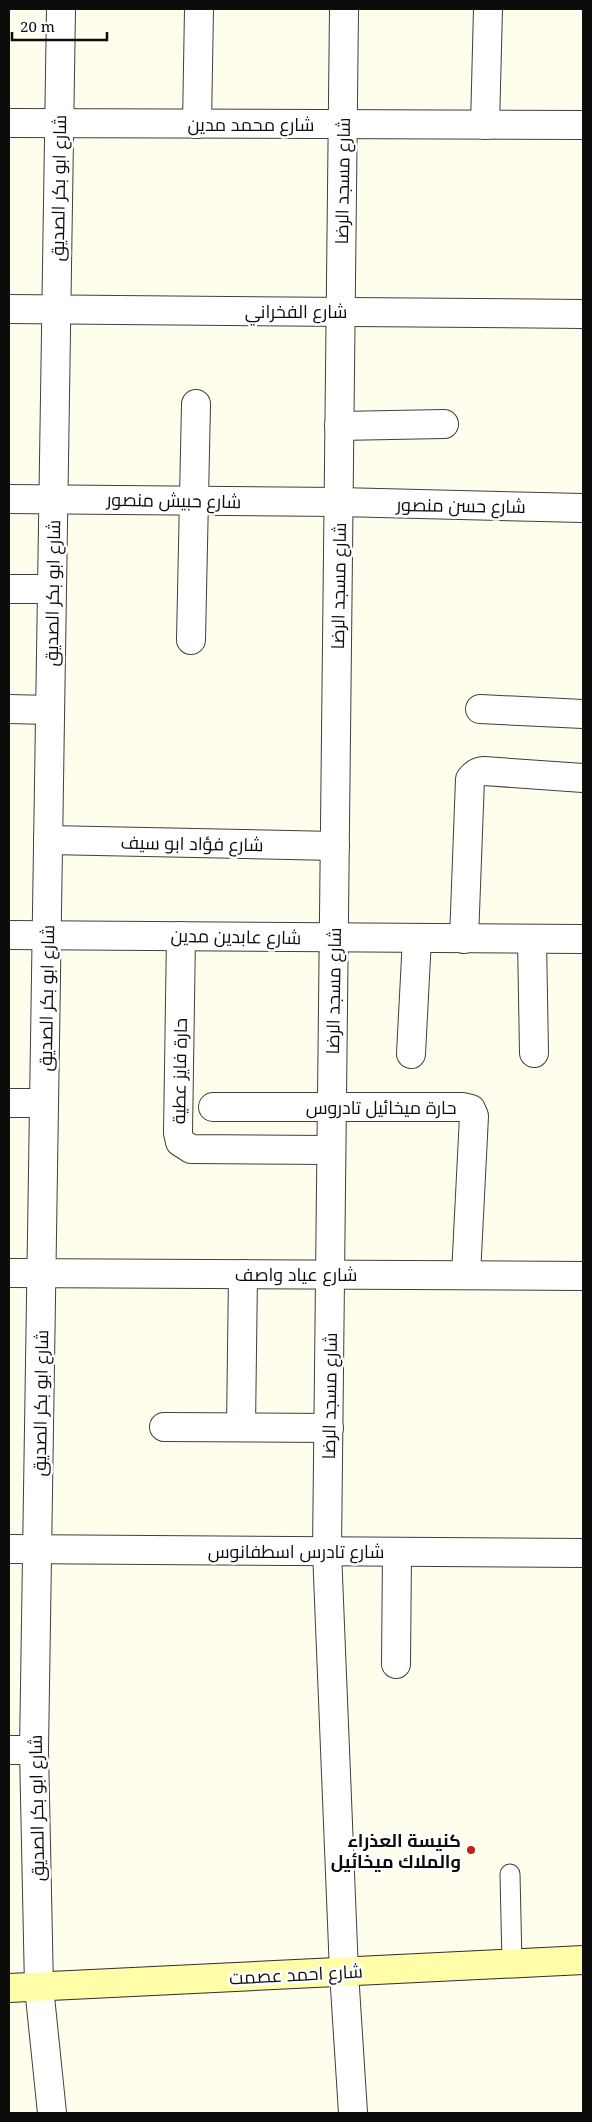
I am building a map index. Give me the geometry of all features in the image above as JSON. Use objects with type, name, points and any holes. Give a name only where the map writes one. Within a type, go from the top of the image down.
[{"type":"main road","name":"شارع احمد عصمت","points":[[9,1988],[583,1960]]},
{"type":"street","name":"شارع ابو بكر الصديق","points":[[52,2113],[39,1987],[21,1750],[37,1549],[61,9]]},
{"type":"street","points":[[197,124],[199,9]]},
{"type":"street","name":"شارع مسجد الرضا","points":[[344,9],[327,1551],[344,1972],[352,2113]]},
{"type":"street","points":[[485,125],[488,9]]},
{"type":"street","name":"شارع محمد مدين","points":[[9,123],[583,125]]},
{"type":"street","name":"شارع الفخراني","points":[[9,309],[583,314]]},
{"type":"street","points":[[191,640],[196,404]]},
{"type":"street","points":[[339,426],[444,424]]},
{"type":"street","name":"شارع حبيش منصور","points":[[9,498],[338,502]]},
{"type":"street","name":"شارع حسن منصور","points":[[338,502],[583,508]]},
{"type":"street","points":[[9,589],[52,589]]},
{"type":"street","points":[[9,709],[50,710]]},
{"type":"street","points":[[480,709],[583,714]]},
{"type":"street","points":[[464,938],[470,779],[472,776],[484,770],[583,778]]},
{"type":"street","name":"شارع فؤاد ابو سيف","points":[[48,840],[335,846]]},
{"type":"street","name":"شارع عابدين مدين","points":[[9,935],[583,939]]},
{"type":"street","name":"حارة فايز عطية","points":[[181,936],[178,1133],[180,1142],[191,1149],[332,1150]]},
{"type":"street","points":[[411,1054],[417,938]]},
{"type":"street","points":[[532,939],[534,1053]]},
{"type":"street","points":[[9,1103],[44,1103]]},
{"type":"street","name":"حارة ميخائيل تادروس","points":[[213,1107],[463,1108],[473,1112],[466,1275]]},
{"type":"street","name":"شارع عياد واصف","points":[[9,1273],[583,1276]]},
{"type":"street","points":[[242,1427],[243,1274]]},
{"type":"street","points":[[164,1427],[329,1428]]},
{"type":"street","name":"شارع تادرس اسطفانوس","points":[[9,1549],[583,1553]]},
{"type":"street","points":[[396,1664],[397,1552]]},
{"type":"lane","points":[[510,1874],[512,1964]]},
{"type":"place","name":"كنيسة العذراء والملاك ميخائيل","points":[[471,1850]]}]
